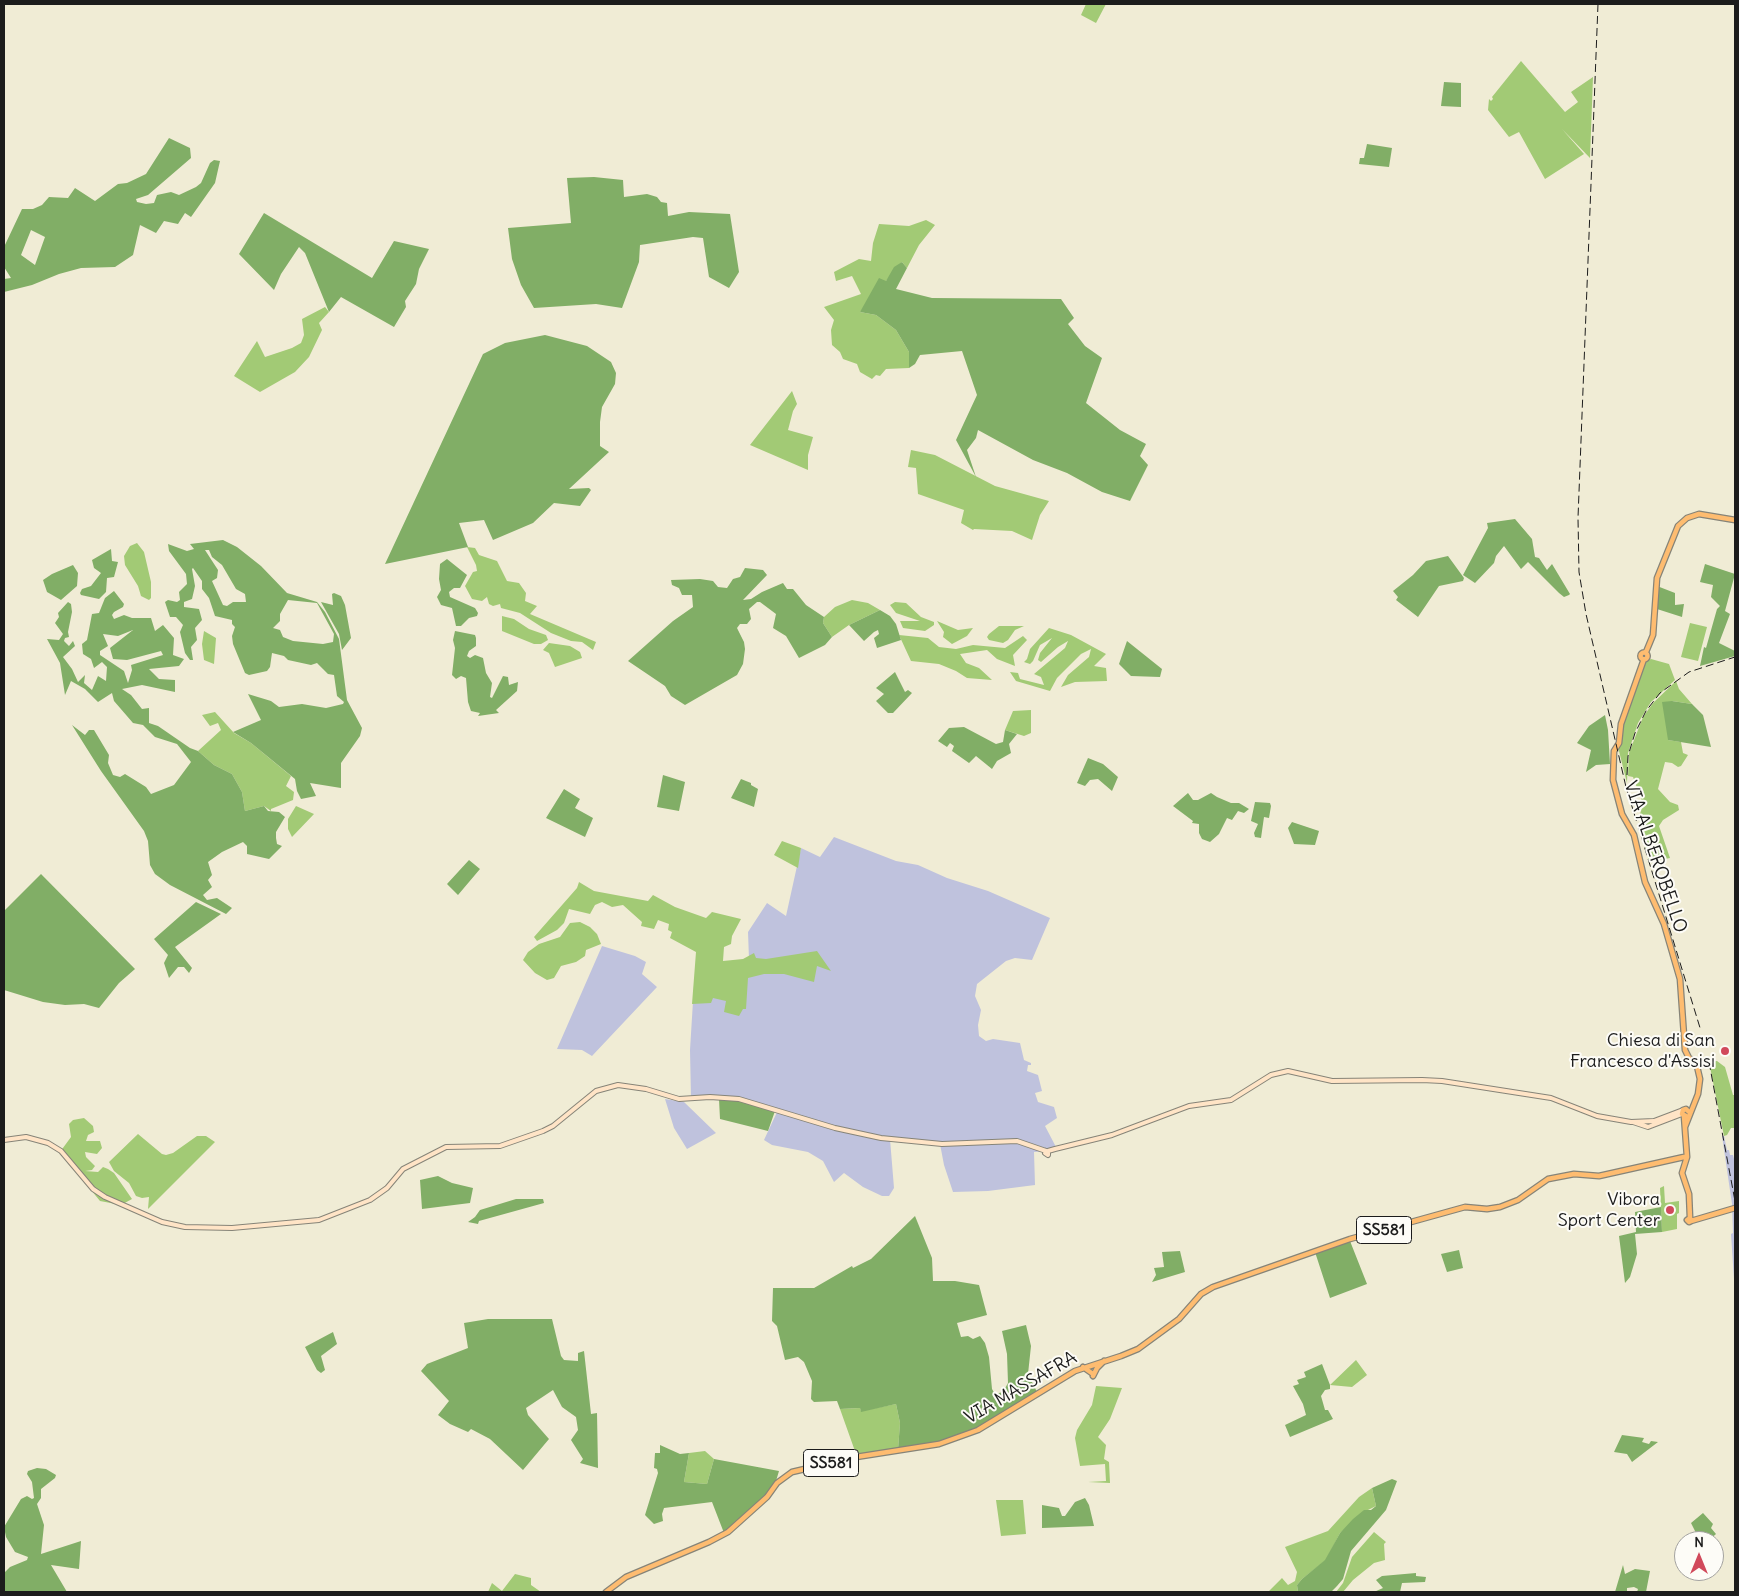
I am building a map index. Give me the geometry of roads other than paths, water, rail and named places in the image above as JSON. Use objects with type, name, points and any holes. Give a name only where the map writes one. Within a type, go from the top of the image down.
[{"type":"main road","name":"VIA ALBEROBELLO","points":[[1686,1113],[1695,1101],[1700,1079],[1696,1062],[1686,1054],[1680,979],[1665,929],[1645,882],[1634,835],[1622,814],[1613,780],[1614,751],[1619,743],[1621,724],[1644,659],[1648,656],[1646,652],[1653,635],[1656,578],[1678,526],[1687,518],[1700,514],[1735,520]]},
{"type":"main road","points":[[4,1140],[26,1137],[48,1143],[61,1151],[94,1189],[105,1197],[162,1222],[185,1227],[232,1228],[320,1220],[370,1200],[387,1188],[403,1169],[446,1147],[500,1146],[543,1131],[554,1126],[596,1091],[610,1086],[646,1089],[679,1099],[710,1097],[739,1099],[835,1128],[881,1138],[942,1144],[1017,1141],[1047,1152],[1112,1135],[1189,1106],[1231,1100],[1271,1075],[1288,1071],[1332,1081],[1422,1080],[1551,1098],[1603,1117],[1644,1124],[1686,1113],[1685,1157],[1682,1173],[1689,1194],[1690,1218],[1699,1219],[1735,1208]]},
{"type":"main road","name":"VIA MASSAFRA","points":[[606,1592],[626,1577],[710,1542],[728,1532],[767,1498],[776,1483],[792,1472],[856,1457],[917,1449],[958,1438],[978,1430],[1083,1367],[1121,1356],[1150,1341],[1179,1319],[1201,1294],[1213,1287],[1350,1239],[1466,1207],[1487,1209],[1500,1207],[1518,1200],[1548,1179],[1574,1174],[1599,1176],[1685,1157]]},
{"type":"main road","points":[[1094,1372],[1105,1361]]},
{"type":"main road","points":[[1093,1364],[1094,1372]]},
{"type":"main road","points":[[1083,1367],[1094,1372]]},
{"type":"railway","points":[[1598,4],[1578,518],[1579,572],[1586,614],[1626,787],[1701,1031]]},
{"type":"railway","points":[[1627,775],[1628,756],[1635,733],[1646,711],[1660,693],[1689,672],[1735,657]]},
{"type":"railway","points":[[1709,1062],[1735,1201]]},
{"type":"place","name":"Chiesa di San Francesco d'Assisi","points":[[1725,1051]]},
{"type":"place","name":"Vibora Sport Center","points":[[1670,1210]]}]
